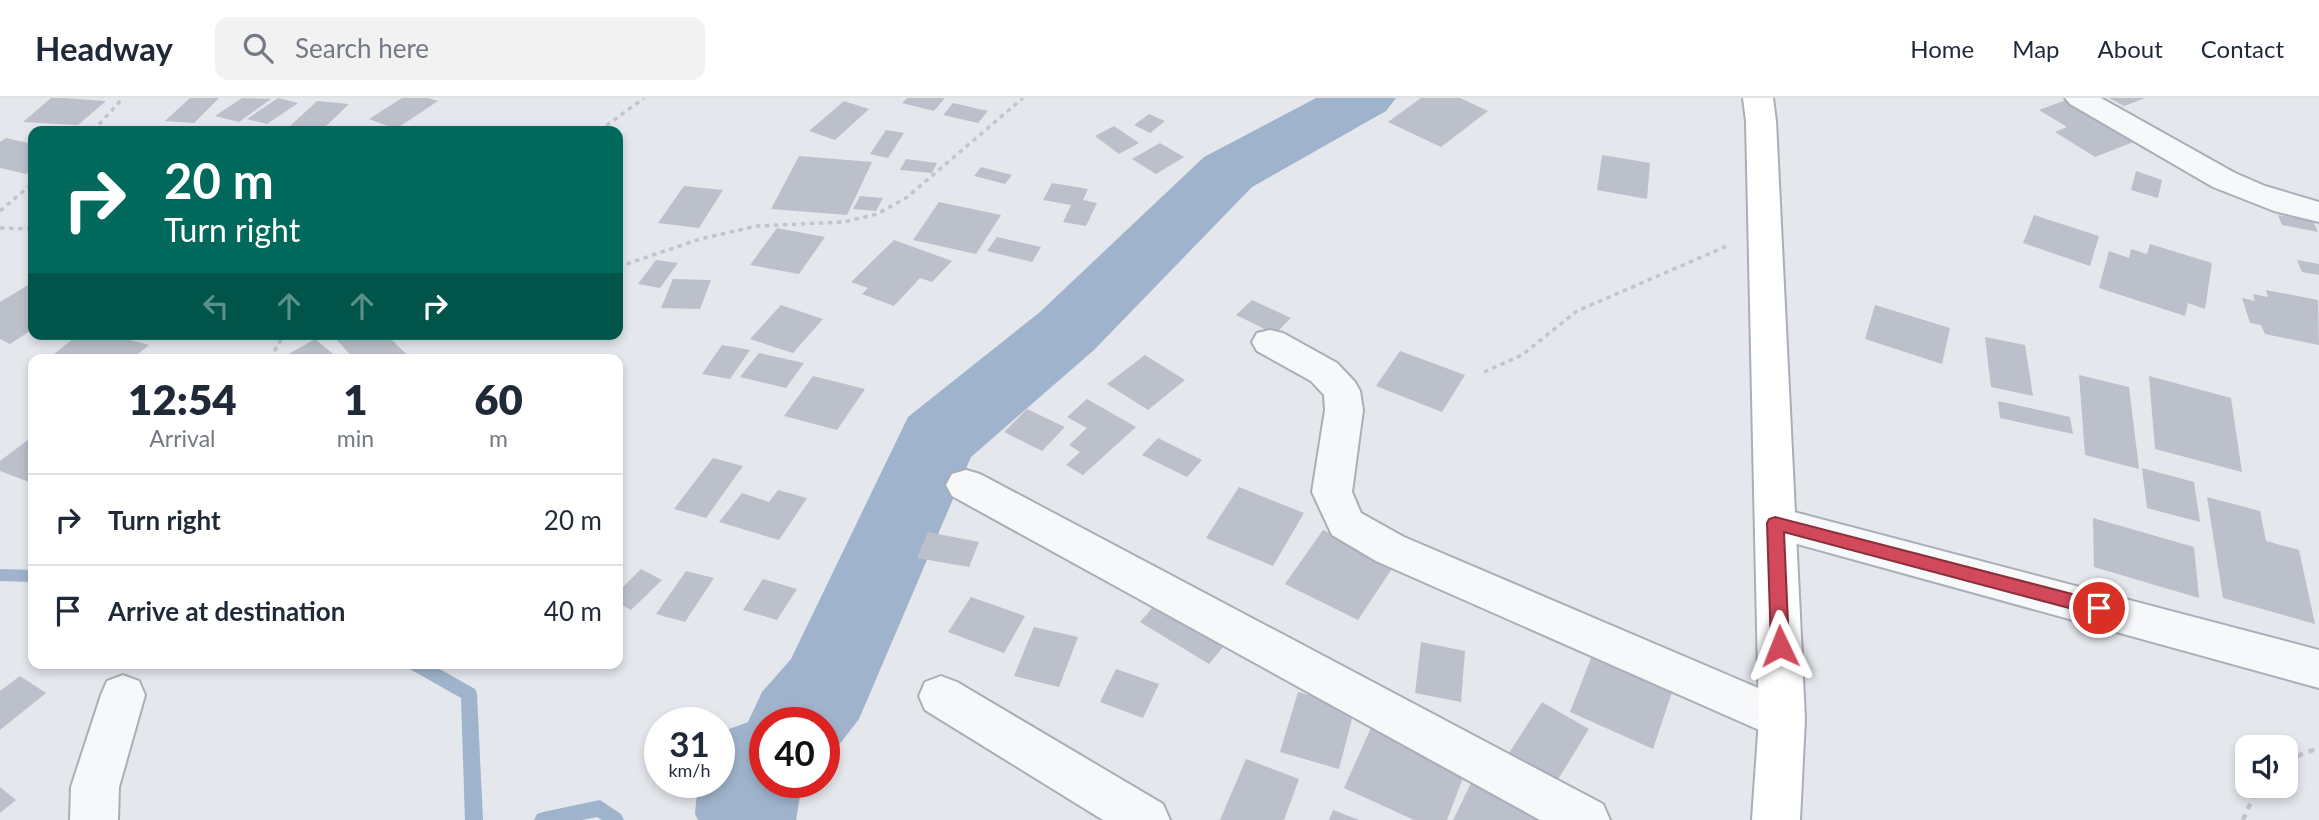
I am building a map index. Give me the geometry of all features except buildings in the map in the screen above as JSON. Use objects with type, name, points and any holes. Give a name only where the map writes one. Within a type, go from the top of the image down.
[{"type":"street","points":[[1758,98],[1782,719],[1776,820]]},
{"type":"street","points":[[2080,98],[2184,161],[2241,190],[2319,212]]},
{"type":"street","points":[[1270,342],[1324,372],[1342,391],[1344,410],[1332,492],[1346,524],[1390,549],[1782,719]]},
{"type":"street","points":[[966,485],[1586,820]]},
{"type":"street","points":[[1775,523],[2319,669]]},
{"type":"street","points":[[94,820],[96,788],[123,695]]},
{"type":"street","points":[[941,696],[1146,820]]},
{"type":"path","points":[[98,126],[123,98]]},
{"type":"path","points":[[605,126],[643,98]]},
{"type":"path","points":[[623,265],[700,239],[757,226],[842,222],[877,214],[906,198],[1023,98]]},
{"type":"path","points":[[0,211],[28,188]]},
{"type":"path","points":[[0,228],[28,229]]},
{"type":"path","points":[[1484,372],[1522,355],[1577,311],[1603,298],[1710,252],[1765,233]]},
{"type":"path","points":[[2298,756],[2319,748]]},
{"type":"path","points":[[2243,820],[2253,798]]},
{"type":"waterway","points":[[810,707],[825,689],[937,439],[1067,331],[1228,172],[1364,98]]},
{"type":"waterway","points":[[0,575],[28,576]]},
{"type":"waterway","points":[[425,669],[469,694],[474,820]]},
{"type":"waterway","points":[[747,814],[749,781]]},
{"type":"waterway","points":[[543,820],[600,808],[615,820]]},
{"type":"waterway","points":[[744,820],[747,814]]},
{"type":"route","points":[[1780,646],[1775,523],[2099,608]]}]
